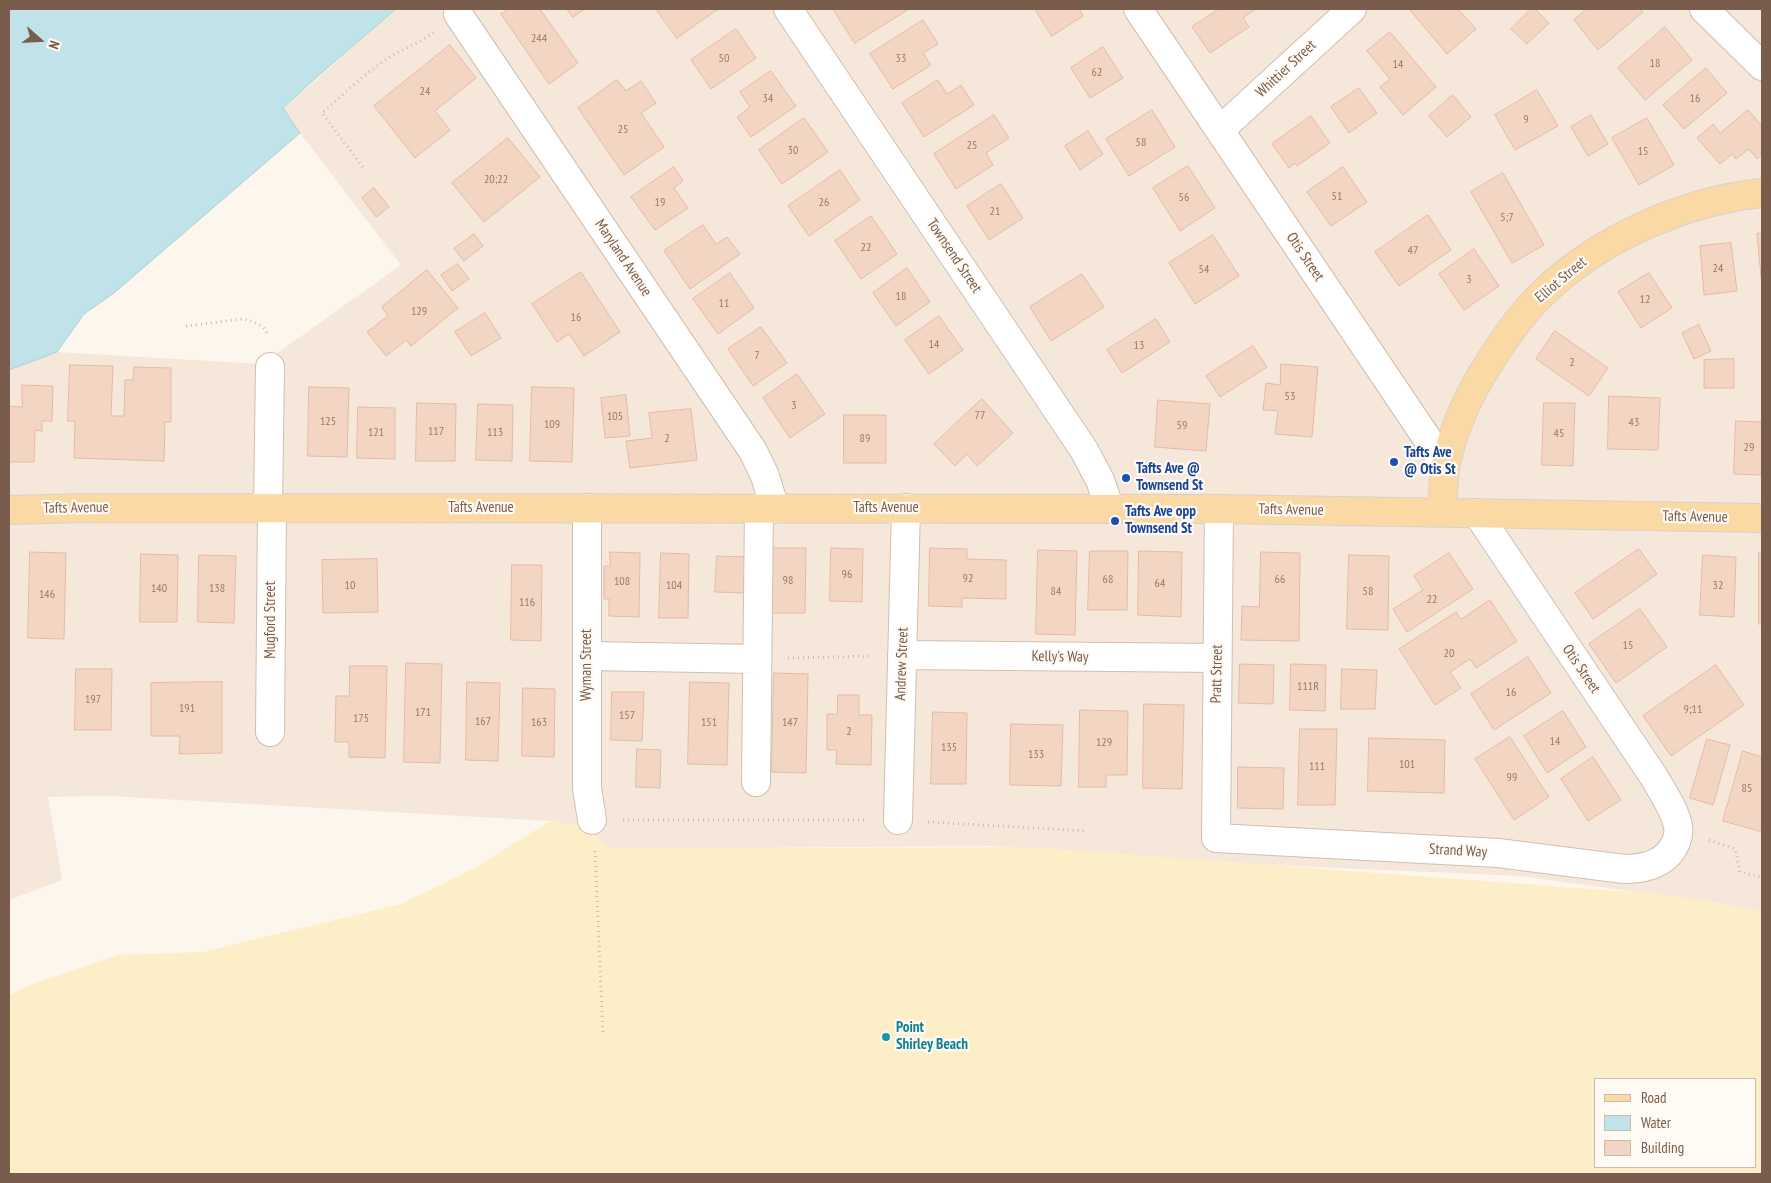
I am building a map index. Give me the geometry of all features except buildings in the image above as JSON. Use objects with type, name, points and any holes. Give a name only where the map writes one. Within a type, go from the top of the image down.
[{"type":"main road","name":"Elliot Street","points":[[1446,465],[1463,409],[1484,371],[1509,332],[1542,294],[1562,276],[1605,246],[1653,222],[1704,205],[1762,193]]},
{"type":"main road","points":[[1442,512],[1446,465]]},
{"type":"main road","name":"Tafts Avenue","points":[[9,510],[63,508],[1219,509],[1762,518]]},
{"type":"street","name":"Townsend Street","points":[[788,9],[1084,450],[1095,469],[1110,509]]},
{"type":"street","name":"Otis Street","points":[[1138,9],[1446,465]]},
{"type":"street","name":"Whittier Street","points":[[1220,130],[1352,9]]},
{"type":"street","points":[[1704,9],[1762,66]]},
{"type":"street","name":"Maryland Avenue","points":[[458,14],[753,451],[765,476],[767,508],[757,659],[756,782]]},
{"type":"street","name":"Mugford Street","points":[[270,366],[270,732]]},
{"type":"street","name":"Wyman Street","points":[[588,508],[587,788],[592,820]]},
{"type":"street","name":"Andrew Street","points":[[898,820],[906,508]]},
{"type":"street","name":"Pratt Street","points":[[1216,838],[1219,509]]},
{"type":"street","name":"Otis Street","points":[[1477,513],[1654,777],[1672,809],[1679,829]]},
{"type":"street","points":[[588,656],[757,659]]},
{"type":"street","name":"Kelly's Way","points":[[902,656],[1217,658]]},
{"type":"street","name":"Strand Way","points":[[1216,838],[1498,853],[1636,869],[1648,867],[1668,855],[1673,848],[1679,829]]},
{"type":"path","points":[[363,167],[322,113],[381,63],[398,52],[420,42],[458,14]]},
{"type":"path","points":[[186,326],[242,319],[257,323],[263,327],[271,341],[270,366]]},
{"type":"path","points":[[757,659],[902,656]]},
{"type":"path","points":[[603,1034],[592,820],[898,820],[1087,831]]},
{"type":"path","points":[[1736,849],[1740,872],[1762,877]]},
{"type":"shaded area","points":[[396,9],[1762,9],[1762,913],[1716,903],[1520,876],[1269,865],[990,846],[612,849],[579,826],[550,821],[109,796],[48,797],[62,880],[9,900],[9,370],[57,352],[262,364],[401,265],[283,109]]},
{"type":"sand","name":"Point Shirley Beach","points":[[550,821],[579,826],[612,849],[1028,847],[1645,893],[1700,900],[1762,912],[1762,1174],[9,1174],[9,995],[38,982],[118,955],[203,952],[401,904],[477,867]]},
{"type":"water","points":[[9,9],[396,9],[283,108],[300,133],[114,293],[84,314],[57,352],[9,370]]},
{"type":"place","name":"Tafts Ave @ Otis St","points":[[1394,462]]},
{"type":"place","name":"Tafts Ave @ Townsend St","points":[[1126,478]]},
{"type":"place","name":"Tafts Ave opp Townsend St","points":[[1115,521]]},
{"type":"place","name":"Point Shirley Beach","points":[[886,1037]]}]
